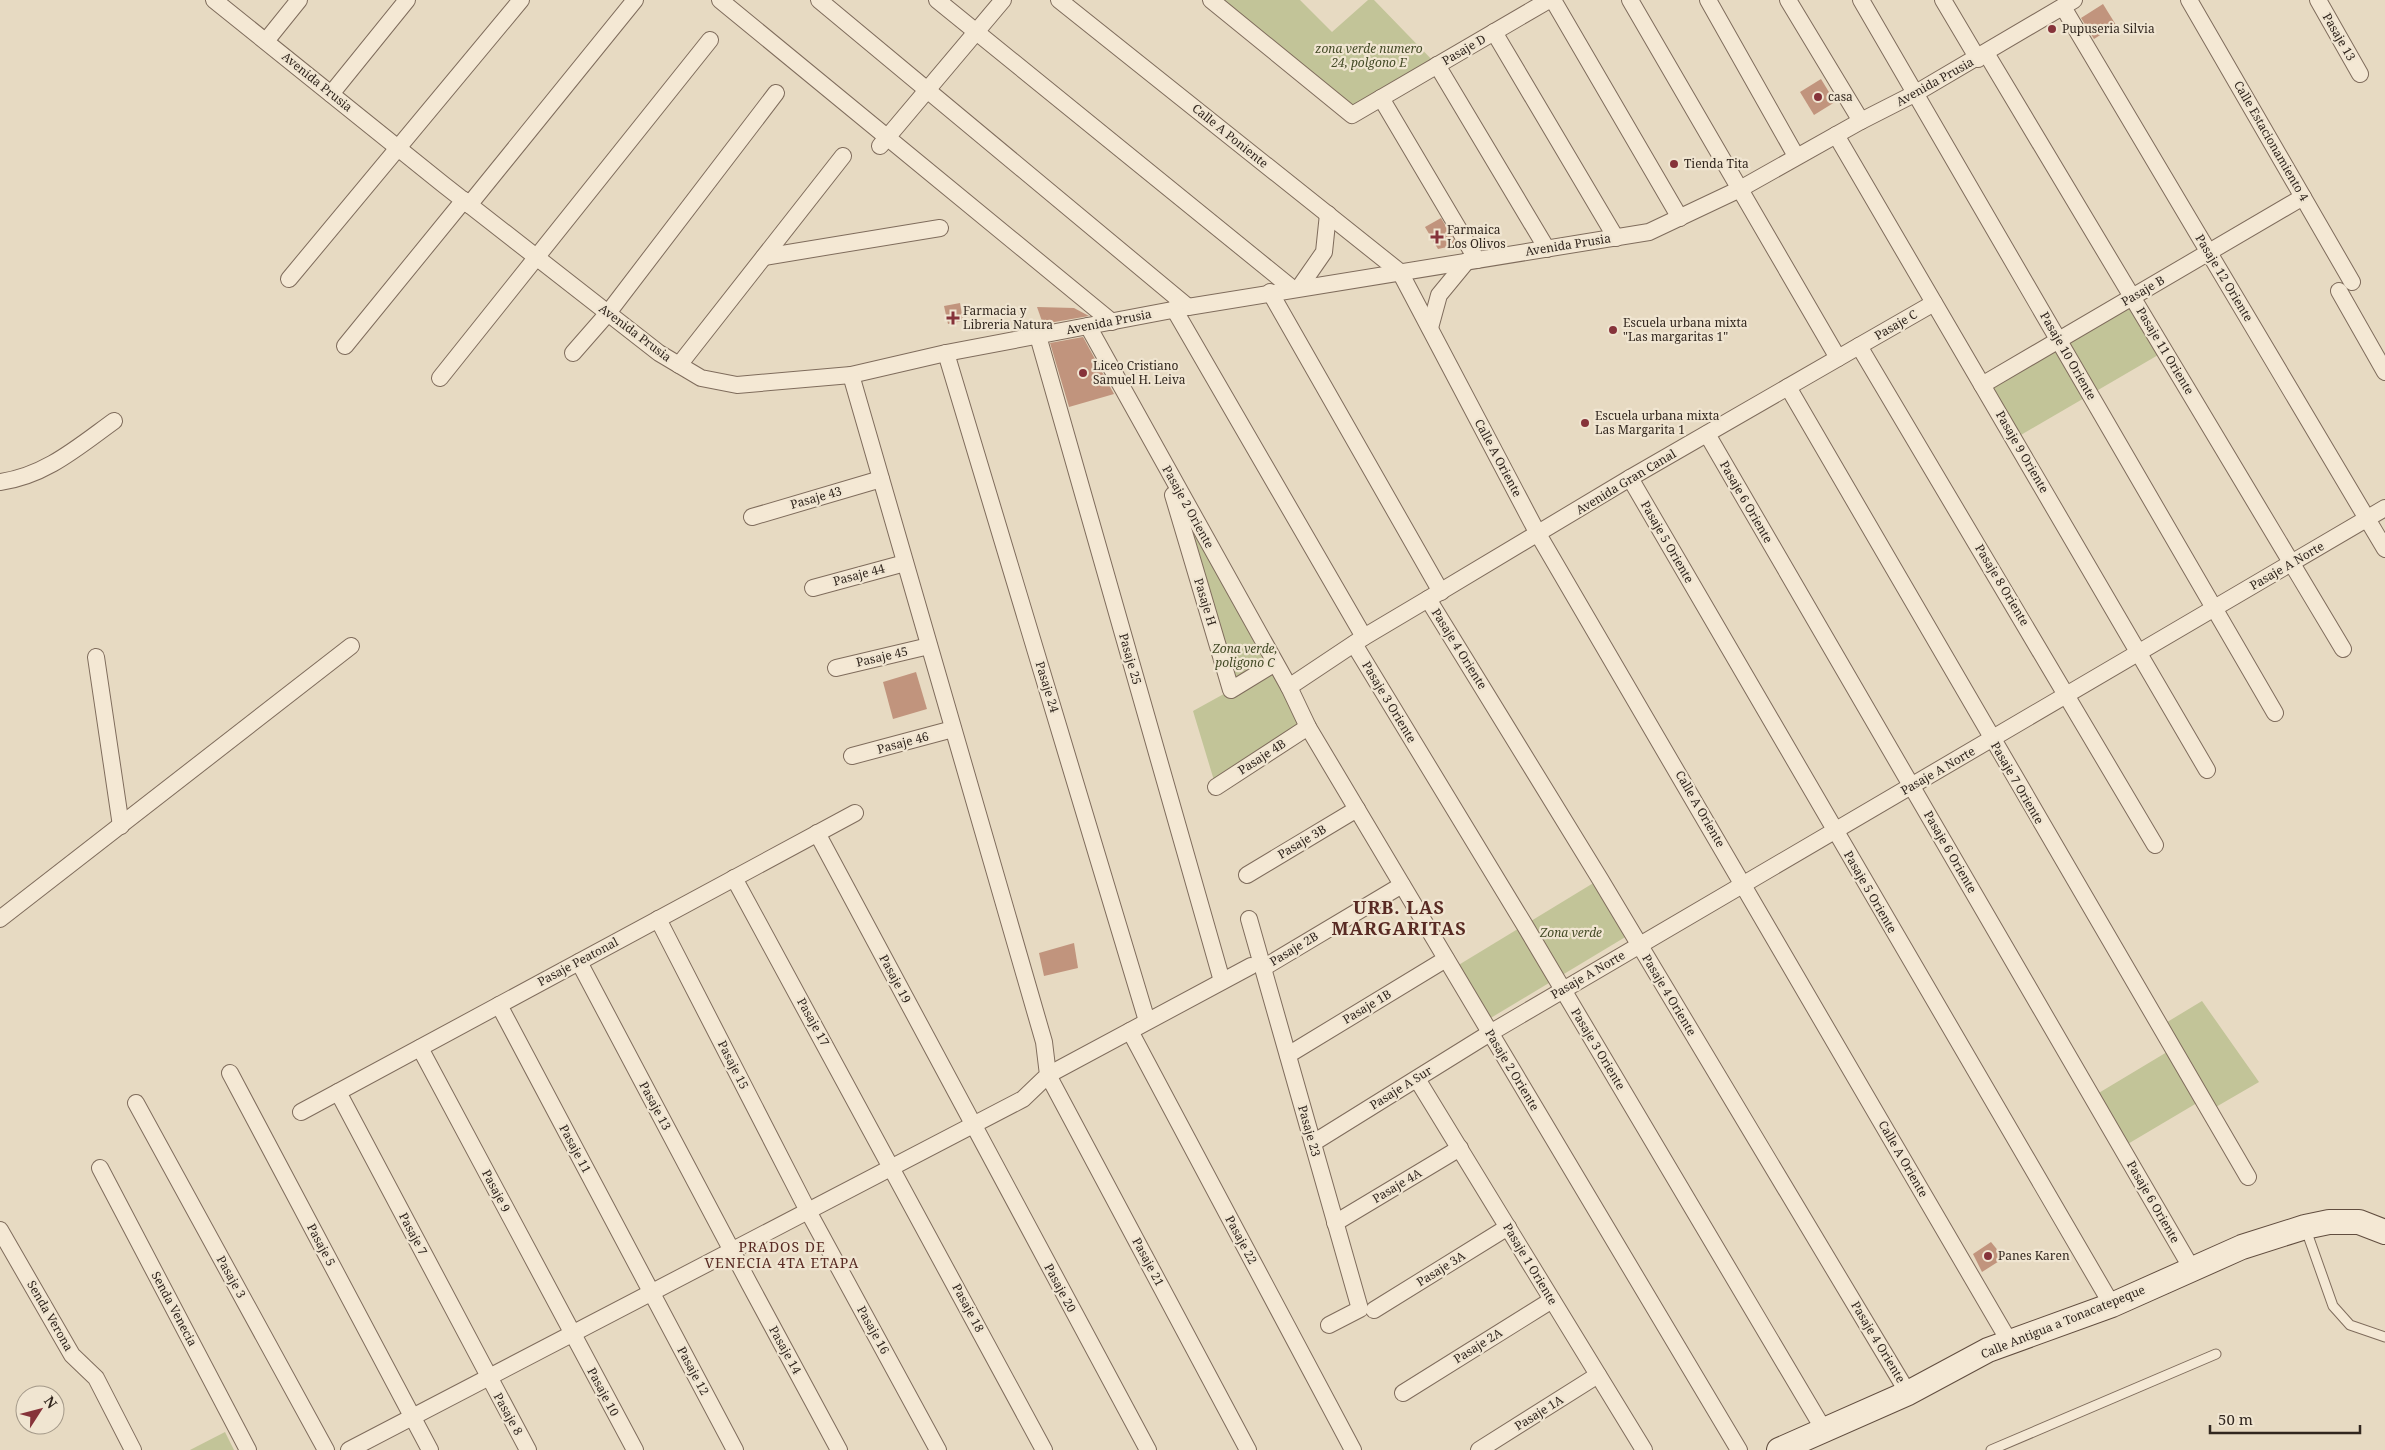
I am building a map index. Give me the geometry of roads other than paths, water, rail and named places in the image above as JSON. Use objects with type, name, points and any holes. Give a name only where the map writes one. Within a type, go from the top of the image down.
[{"type":"street","name":"Avenida Prusia","points":[[214,0],[466,203],[658,353],[701,378],[737,385],[850,375],[946,354],[1270,292],[1649,232],[1740,189],[1836,134],[1916,93],[1982,56],[2069,3]]},
{"type":"street","points":[[266,41],[299,0]]},
{"type":"street","points":[[331,94],[407,0]]},
{"type":"street","points":[[289,279],[521,0]]},
{"type":"street","points":[[345,346],[635,0]]},
{"type":"street","points":[[720,0],[883,142],[1112,322]]},
{"type":"street","points":[[819,0],[1181,308]]},
{"type":"street","points":[[937,0],[1296,288],[1324,252],[1328,214]]},
{"type":"street","points":[[883,142],[1004,0]]},
{"type":"street","name":"Calle A Poniente","points":[[1059,0],[1400,272]]},
{"type":"street","name":"Pasaje D","points":[[1210,0],[1352,115],[1549,0]]},
{"type":"street","points":[[1553,0],[1680,218]]},
{"type":"street","points":[[1630,0],[1838,358],[1858,346]]},
{"type":"street","points":[[1708,0],[1796,156]]},
{"type":"street","points":[[1788,0],[1860,121]]},
{"type":"street","name":"Pasaje 10 Oriente","points":[[1861,0],[2275,713]]},
{"type":"street","points":[[1943,0],[1982,56]]},
{"type":"street","name":"Calle Estacionamiento 4","points":[[2189,0],[2303,197],[2385,372]]},
{"type":"street","name":"Pasaje 13","points":[[2318,0],[2360,74]]},
{"type":"street","name":"Pasaje 12 Oriente","points":[[2069,3],[2208,252],[2385,550]]},
{"type":"street","points":[[1494,32],[1616,238]]},
{"type":"street","points":[[440,378],[710,40]]},
{"type":"street","name":"Pasaje 11 Oriente","points":[[1982,56],[2132,297],[2344,649]]},
{"type":"street","points":[[1437,65],[1547,248]]},
{"type":"street","points":[[573,354],[608,314],[776,94]]},
{"type":"street","points":[[1381,98],[1472,260],[1439,295],[1430,328]]},
{"type":"street","name":"Pasaje 9 Oriente","points":[[1836,134],[2207,770]]},
{"type":"street","points":[[679,365],[843,156]]},
{"type":"street","name":"Pasaje B","points":[[1982,385],[2303,197]]},
{"type":"street","points":[[764,257],[940,228]]},
{"type":"street","name":"Calle A Oriente","points":[[1400,272],[1538,534],[2009,1341]]},
{"type":"street","name":"Pasaje 4 Oriente","points":[[1270,292],[1434,595],[1640,945],[1908,1393]]},
{"type":"street","name":"Pasaje C","points":[[1858,346],[1934,303]]},
{"type":"street","name":"Pasaje 3 Oriente","points":[[1181,308],[1359,641],[1824,1430]]},
{"type":"street","name":"Pasaje 2 Oriente","points":[[1088,326],[1275,664],[1295,683],[1308,727],[1739,1450]]},
{"type":"street","name":"Pasaje 25","points":[[1038,336],[1222,982]]},
{"type":"street","name":"Pasaje 8 Oriente","points":[[1858,346],[2156,845]]},
{"type":"street","name":"Pasaje 24","points":[[946,354],[1147,1021]]},
{"type":"street","name":"Avenida Gran Canal","points":[[1295,683],[1434,595],[1630,478],[1838,358]]},
{"type":"street","points":[[850,375],[1044,1042],[1048,1075]]},
{"type":"street","name":"Pasaje 7 Oriente","points":[[1788,387],[2248,1177]]},
{"type":"street","points":[[0,482],[18,480],[49,467],[114,421]]},
{"type":"street","name":"Pasaje 6 Oriente","points":[[1707,434],[2192,1269]]},
{"type":"street","name":"Pasaje H","points":[[1164,464],[1231,690],[1275,664]]},
{"type":"street","name":"Pasaje 5 Oriente","points":[[1630,478],[2112,1305]]},
{"type":"street","name":"Pasaje 43","points":[[752,517],[881,479]]},
{"type":"street","name":"Pasaje A Norte","points":[[1490,1033],[2385,508]]},
{"type":"street","name":"Pasaje 44","points":[[813,588],[905,563]]},
{"type":"street","points":[[0,919],[351,646]]},
{"type":"street","name":"Pasaje 45","points":[[836,668],[929,646]]},
{"type":"street","points":[[96,657],[121,826]]},
{"type":"street","name":"Pasaje 4B","points":[[1216,787],[1308,727]]},
{"type":"street","name":"Pasaje 46","points":[[852,756],[953,729]]},
{"type":"street","name":"Pasaje 3B","points":[[1247,875],[1357,809]]},
{"type":"street","name":"Pasaje Peatonal","points":[[301,1112],[855,813]]},
{"type":"street","name":"Pasaje 19","points":[[817,833],[972,1125]]},
{"type":"street","name":"Pasaje 17","points":[[734,878],[892,1167]]},
{"type":"street","name":"Pasaje 2B","points":[[349,1450],[1023,1099],[1048,1075],[1222,982],[1257,967],[1402,885]]},
{"type":"street","name":"Pasaje 15","points":[[658,919],[808,1211]]},
{"type":"street","name":"Pasaje 23","points":[[1250,919],[1257,967],[1288,1055],[1360,1309],[1329,1325]]},
{"type":"street","name":"Pasaje 1B","points":[[1288,1055],[1446,959]]},
{"type":"street","name":"Pasaje 13","points":[[579,962],[732,1250]]},
{"type":"street","name":"Pasaje 11","points":[[499,1005],[651,1292]]},
{"type":"street","name":"Pasaje 22","points":[[1130,1031],[1353,1450]]},
{"type":"street","name":"Pasaje A Sur","points":[[1313,1143],[1490,1033]]},
{"type":"street","name":"Pasaje 9","points":[[420,1048],[572,1333]]},
{"type":"street","name":"Pasaje 5","points":[[230,1073],[430,1450]]},
{"type":"street","name":"Pasaje 21","points":[[1048,1075],[1248,1450]]},
{"type":"street","name":"Pasaje 1 Oriente","points":[[1417,1078],[1644,1450]]},
{"type":"street","name":"Pasaje 7","points":[[338,1092],[488,1377]]},
{"type":"street","name":"Pasaje 3","points":[[136,1103],[326,1450]]},
{"type":"street","name":"Pasaje 20","points":[[972,1125],[1148,1450]]},
{"type":"street","name":"Pasaje 4A","points":[[1335,1224],[1460,1148]]},
{"type":"street","name":"Pasaje 18","points":[[892,1167],[1044,1450]]},
{"type":"street","name":"Senda Venecia","points":[[100,1168],[248,1450]]},
{"type":"street","name":"Pasaje 16","points":[[808,1211],[938,1450]]},
{"type":"street","name":"Calle Antigua a Tonacatepeque","points":[[1779,1450],[1908,1393],[2009,1341],[2112,1305],[2233,1250],[2305,1227],[2329,1222],[2352,1222],[2385,1232]]},
{"type":"street","name":"Pasaje 3A","points":[[1374,1310],[1508,1227]]},
{"type":"street","name":"Senda Verona","points":[[0,1230],[72,1354],[96,1378],[133,1450]]},
{"type":"street","name":"Pasaje 14","points":[[732,1250],[839,1450]]},
{"type":"street","name":"Pasaje 12","points":[[651,1292],[736,1450]]},
{"type":"street","name":"Pasaje 2A","points":[[1403,1393],[1552,1300]]},
{"type":"street","name":"Pasaje 10","points":[[572,1333],[635,1450]]},
{"type":"street","name":"Pasaje 1A","points":[[1479,1450],[1598,1375]]},
{"type":"street","name":"Pasaje 8","points":[[488,1377],[528,1450]]},
{"type":"lane","points":[[2305,1227],[2333,1306],[2350,1325],[2385,1337]]},
{"type":"lane","points":[[1991,1450],[2216,1354]]},
{"type":"place","name":"Pupuseria Silvia","points":[[2052,29]]},
{"type":"place","name":"casa","points":[[1818,97]]},
{"type":"place","name":"Tienda Tita","points":[[1674,164]]},
{"type":"place","name":"Farmaica Los Olivos","points":[[1437,237]]},
{"type":"place","name":"Farmacia y Libreria Natura","points":[[953,318]]},
{"type":"place","name":"Escuela urbana mixta \"Las margaritas 1\"","points":[[1613,330]]},
{"type":"place","name":"Liceo Cristiano Samuel H. Leiva","points":[[1083,373]]},
{"type":"place","name":"Escuela urbana mixta Las Margarita 1","points":[[1585,423]]},
{"type":"place","name":"Panes Karen","points":[[1988,1256]]},
{"type":"district","name":"URB. LAS MARGARITAS","points":[[1399,918]]},
{"type":"district","name":"PRADOS DE VENECIA 4TA ETAPA","points":[[782,1256]]},
{"type":"park label","name":"zona verde numero 24, polgono E","points":[[1369,56]]},
{"type":"park label","name":"Zona verde, poligono C","points":[[1245,656]]},
{"type":"park label","name":"Zona verde","points":[[1571,933]]}]
